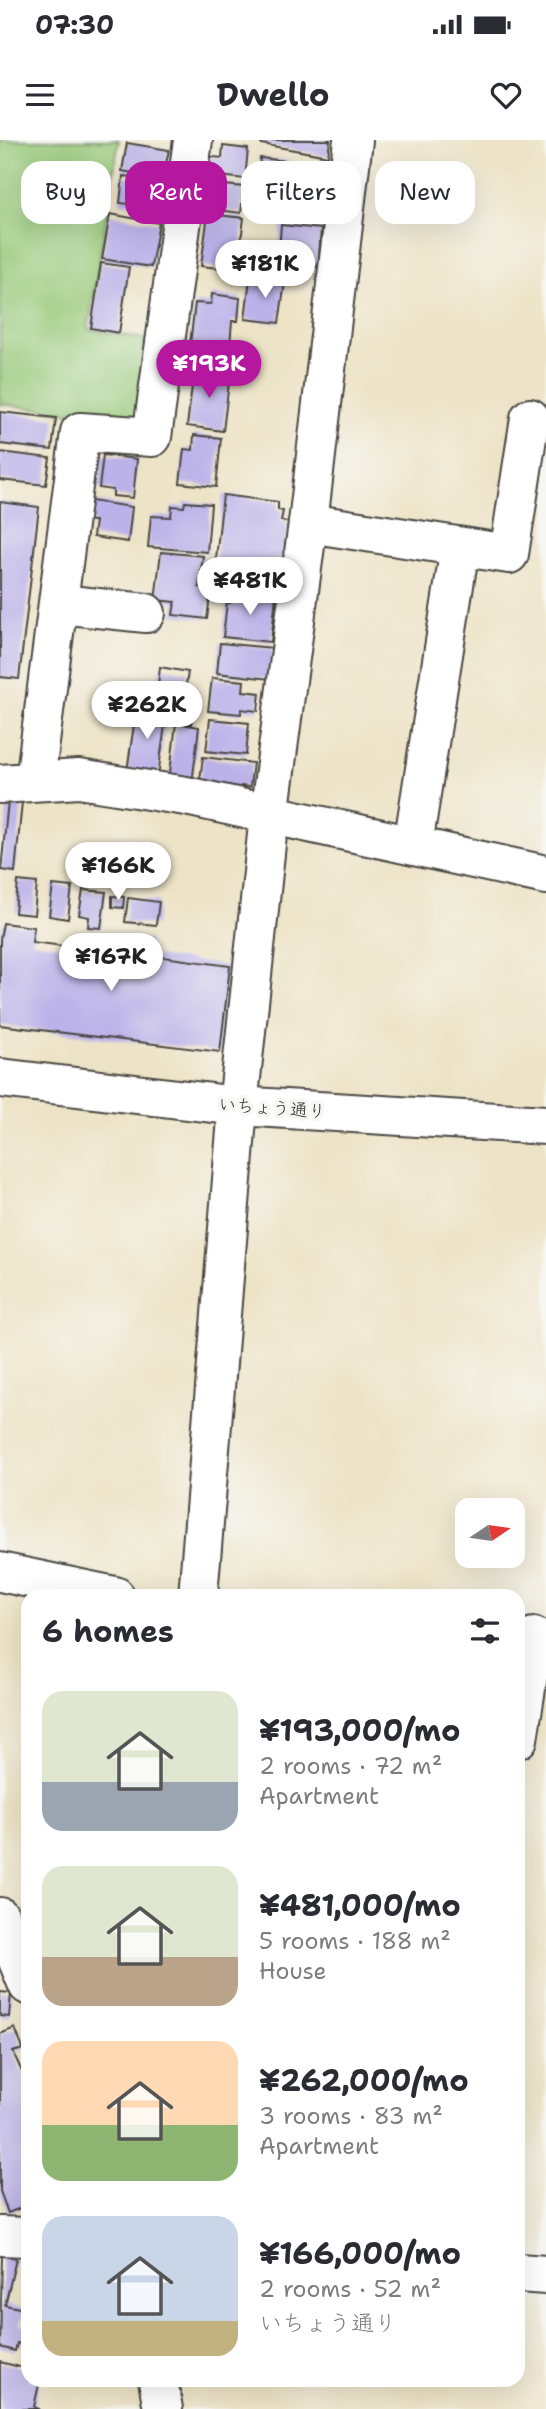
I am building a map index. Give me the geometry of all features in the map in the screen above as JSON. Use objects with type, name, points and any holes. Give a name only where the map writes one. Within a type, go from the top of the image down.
[{"type":"street","points":[[193,140],[152,438],[79,432],[60,604],[17,783],[79,779],[186,796],[546,875]]},
{"type":"street","points":[[199,1589],[239,1107],[269,816],[308,523],[353,140]]},
{"type":"street","points":[[308,523],[509,554],[530,418]]},
{"type":"street","points":[[413,845],[460,547]]},
{"type":"street","points":[[60,604],[146,613]]},
{"type":"street","name":"いちょう通り","points":[[0,1078],[239,1107],[546,1125]]},
{"type":"street","points":[[0,1572],[81,1589]]},
{"type":"street","points":[[525,1691],[533,1637]]},
{"type":"street","points":[[3,1931],[21,1970]]},
{"type":"street","points":[[0,2236],[21,2237]]},
{"type":"street","points":[[525,2274],[546,2276]]},
{"type":"street","points":[[159,2387],[163,2409]]},
{"type":"green space","points":[[0,140],[119,140],[111,189],[111,161],[21,161],[21,224],[105,224],[88,329],[145,339],[136,421],[0,404]]},
{"type":"building","points":[[261,140],[330,140],[328,156],[261,144]]},
{"type":"building","points":[[127,143],[169,150],[167,161],[125,161],[125,172],[122,171]]},
{"type":"building","points":[[223,146],[248,149],[247,161],[241,161],[241,179],[227,177],[227,161],[204,161],[205,156],[222,158]]},
{"type":"building","points":[[260,158],[287,161],[260,161]]},
{"type":"building","points":[[123,176],[125,176],[125,204],[120,203]]},
{"type":"building","points":[[227,185],[241,187],[241,213],[227,211]]},
{"type":"building","points":[[111,214],[125,217],[125,224],[159,224],[151,267],[102,259]]},
{"type":"building","points":[[227,216],[241,218],[243,224],[237,270],[201,266],[207,224],[227,224]]},
{"type":"building","points":[[281,225],[321,229],[318,267],[278,263]]},
{"type":"building","points":[[101,263],[129,267],[119,333],[91,328]]},
{"type":"building","points":[[250,278],[285,282],[279,323],[245,319]]},
{"type":"building","points":[[212,294],[240,298],[238,321],[232,321],[228,369],[195,365],[196,353],[189,353],[195,303],[211,304]]},
{"type":"building","points":[[194,370],[230,374],[223,431],[187,426]]},
{"type":"building","points":[[0,412],[56,418],[52,450],[0,444]]},
{"type":"building","points":[[194,435],[221,438],[216,487],[180,483],[184,449],[193,450]]},
{"type":"building","points":[[0,452],[50,458],[46,485],[0,480]]},
{"type":"building","points":[[103,455],[137,459],[133,498],[113,496],[113,490],[99,488]]},
{"type":"building","points":[[223,495],[278,502],[278,510],[283,511],[281,521],[288,522],[283,586],[223,581],[223,578],[214,577]]},
{"type":"building","points":[[84,500],[132,507],[128,542],[93,537],[95,521],[81,520]]},
{"type":"building","points":[[0,502],[39,507],[19,679],[0,677]]},
{"type":"building","points":[[185,502],[211,504],[207,552],[148,547],[151,516],[171,517],[172,506],[184,507]]},
{"type":"building","points":[[161,552],[203,556],[199,587],[211,588],[207,619],[173,615],[175,602],[155,600]]},
{"type":"building","points":[[232,590],[276,596],[271,642],[223,637],[227,602],[230,603]]},
{"type":"building","points":[[220,643],[273,648],[270,679],[217,673]]},
{"type":"building","points":[[160,667],[188,672],[184,698],[157,694]]},
{"type":"building","points":[[212,678],[244,681],[243,691],[260,693],[258,711],[241,709],[241,714],[208,711]]},
{"type":"building","points":[[137,705],[167,710],[158,776],[127,771]]},
{"type":"building","points":[[170,707],[193,711],[191,724],[168,721]]},
{"type":"building","points":[[210,719],[249,723],[246,755],[206,751]]},
{"type":"building","points":[[176,723],[199,727],[192,784],[169,781]]},
{"type":"building","points":[[203,757],[253,763],[250,787],[241,786],[241,792],[199,787]]},
{"type":"building","points":[[8,801],[22,802],[15,872],[1,870]]},
{"type":"building","points":[[18,881],[37,883],[34,915],[15,913]]},
{"type":"building","points":[[53,885],[72,887],[68,919],[49,916]]},
{"type":"building","points":[[83,890],[106,892],[101,928],[88,927],[89,917],[79,915]]},
{"type":"building","points":[[112,896],[124,897],[123,908],[112,907]]},
{"type":"building","points":[[128,898],[159,902],[156,925],[125,922]]},
{"type":"building","points":[[3,923],[34,927],[32,942],[132,955],[133,938],[150,940],[148,955],[230,966],[220,1052],[0,1025],[0,939]]},
{"type":"building","points":[[0,1992],[11,1993],[9,2017],[0,2016]]},
{"type":"building","points":[[15,2028],[21,2044],[21,2050],[13,2052],[21,2070],[21,2208],[8,2213],[0,2191],[0,2034]]},
{"type":"building","points":[[2,2255],[16,2259],[5,2305],[21,2308],[21,2344],[17,2343],[15,2351],[0,2347]]},
{"type":"building","points":[[0,2362],[21,2367],[21,2387],[38,2387],[34,2407],[39,2409],[0,2409]]}]
